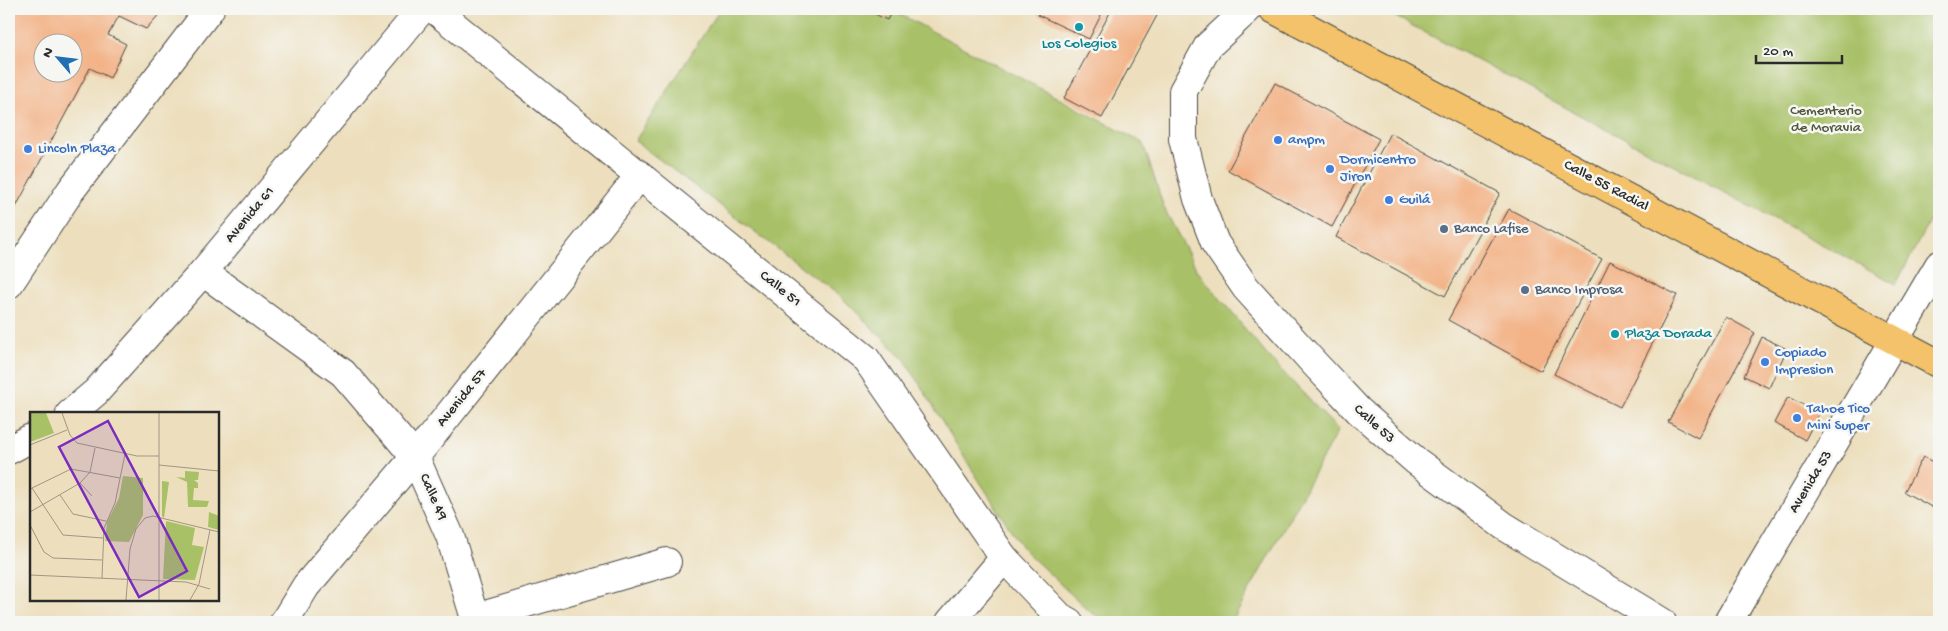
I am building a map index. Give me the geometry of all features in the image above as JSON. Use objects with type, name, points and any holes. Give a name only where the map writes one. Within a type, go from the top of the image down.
[{"type":"main road","name":"Calle 55 Radial","points":[[1273,9],[1939,364]]},
{"type":"street","points":[[9,284],[71,190],[210,9]]},
{"type":"street","name":"Avenida 61","points":[[72,412],[96,392],[203,272],[422,9]]},
{"type":"street","name":"Calle 51","points":[[434,9],[866,359],[1004,558],[1060,616],[1069,622]]},
{"type":"street","name":"Calle 53","points":[[1248,9],[1208,46],[1183,91],[1183,139],[1198,199],[1215,243],[1246,288],[1359,411],[1416,461],[1504,526],[1662,622]]},
{"type":"street","name":"Avenida 57","points":[[284,622],[306,586],[415,457],[640,175]]},
{"type":"street","name":"Avenida 53","points":[[1728,622],[1939,265]]},
{"type":"street","name":"Calle 49","points":[[203,272],[343,373],[415,457],[450,536],[475,620],[667,562]]},
{"type":"street","points":[[9,450],[30,439]]},
{"type":"street","points":[[950,622],[1004,558]]},
{"type":"green space","points":[[720,9],[890,9],[1143,143],[1164,208],[1198,272],[1266,354],[1338,430],[1232,622],[1107,622],[1089,611],[1023,549],[905,360],[840,296],[635,141]]},
{"type":"green space","name":"Cementerio de Moravia","points":[[1381,9],[1939,9],[1939,203],[1896,284]]},
{"type":"building","name":"Lincoln Plaza","points":[[9,9],[164,9],[146,29],[119,16],[108,35],[126,44],[110,78],[90,68],[9,220]]},
{"type":"building","points":[[865,9],[893,9],[887,20]]},
{"type":"building","name":"Los Colegios","points":[[1041,9],[1104,9],[1089,39],[1038,15]]},
{"type":"building","points":[[1112,9],[1160,10],[1102,118],[1064,98]]},
{"type":"building","points":[[1275,83],[1379,139],[1332,227],[1228,170]]},
{"type":"building","points":[[1390,133],[1500,193],[1445,296],[1336,237]]},
{"type":"building","name":"Banco Improsa","points":[[1509,209],[1602,259],[1541,371],[1448,320]]},
{"type":"building","name":"Plaza Dorada","points":[[1610,261],[1677,295],[1620,407],[1554,374]]},
{"type":"building","points":[[1726,317],[1755,333],[1698,438],[1668,422]]},
{"type":"building","name":"Copiado Impresion","points":[[1762,337],[1787,349],[1769,388],[1744,376]]},
{"type":"building","name":"Tahoe Tico Mini Super","points":[[1788,397],[1819,413],[1805,440],[1774,423]]},
{"type":"building","points":[[1923,457],[1939,465],[1939,511],[1904,492]]},
{"type":"place","name":"Los Colegios","points":[[1079,27]]},
{"type":"place","name":"ampm","points":[[1278,140]]},
{"type":"place","name":"Lincoln Plaza","points":[[28,149]]},
{"type":"place","name":"Dormicentro Jiron","points":[[1330,169]]},
{"type":"place","name":"Guilá","points":[[1389,200]]},
{"type":"place","name":"Banco Lafise","points":[[1444,229]]},
{"type":"place","name":"Banco Improsa","points":[[1525,290]]},
{"type":"place","name":"Plaza Dorada","points":[[1615,334]]},
{"type":"place","name":"Copiado Impresion","points":[[1765,362]]},
{"type":"place","name":"Tahoe Tico Mini Super","points":[[1797,418]]}]
